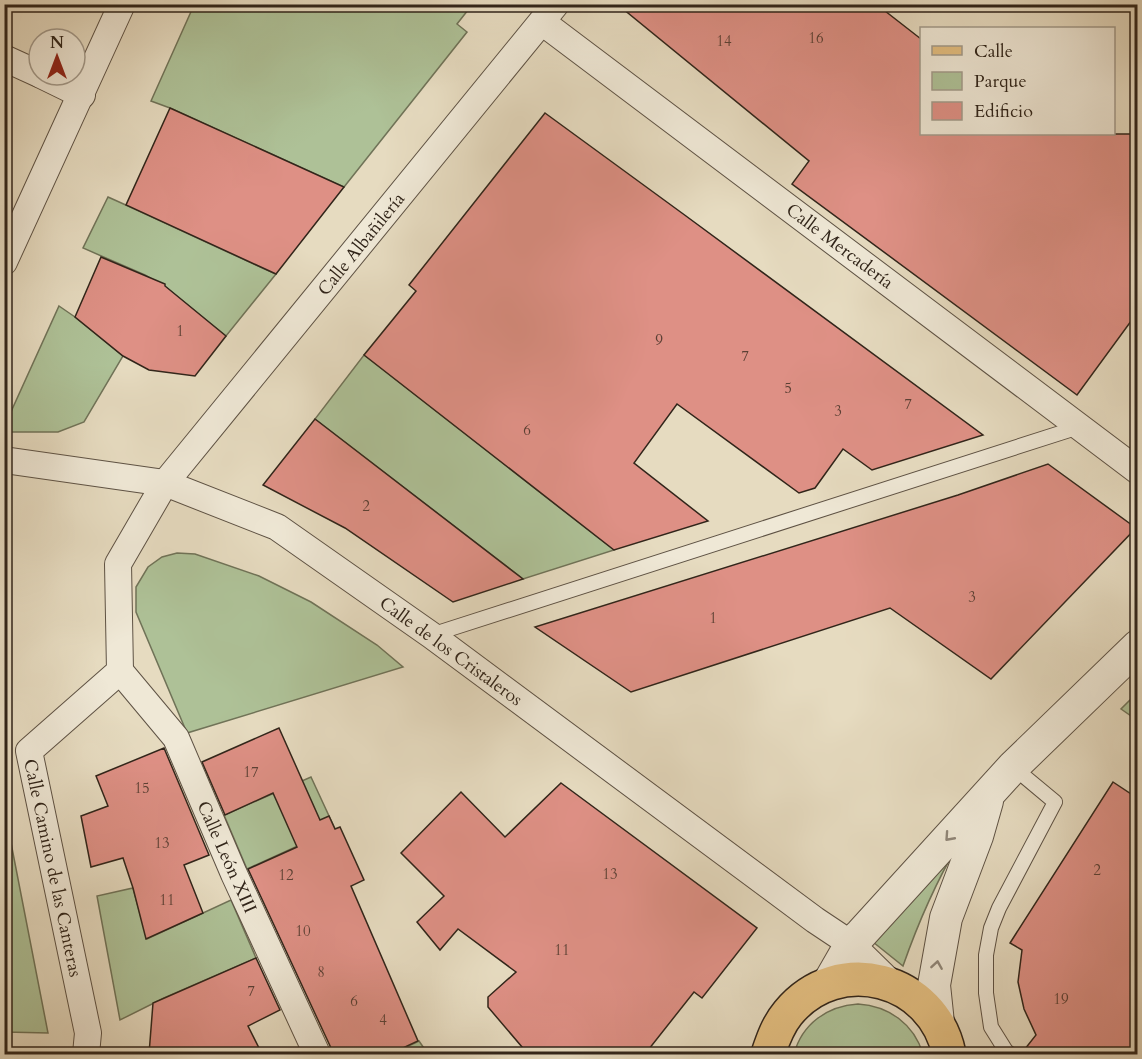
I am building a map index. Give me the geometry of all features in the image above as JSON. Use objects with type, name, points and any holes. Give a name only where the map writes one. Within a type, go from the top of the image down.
[{"type":"main road","points":[[764,1051],[778,1027],[799,1001],[828,984],[862,979],[895,987],[915,998],[938,1023],[949,1054]]},
{"type":"street","points":[[4,262],[122,4]]},
{"type":"street","name":"Calle Mercadería","points":[[549,13],[1137,471]]},
{"type":"street","name":"Calle Albañilería","points":[[165,483],[549,13]]},
{"type":"street","points":[[4,58],[27,69]]},
{"type":"street","points":[[65,87],[82,95]]},
{"type":"street","name":"Calle de los Cristaleros","points":[[4,460],[165,483],[277,527],[431,635],[815,920],[851,944],[895,987]]},
{"type":"street","points":[[120,671],[118,564],[165,483]]},
{"type":"street","points":[[828,984],[851,944],[988,794],[1137,646]]},
{"type":"street","name":"Calle Camino de las Canteras","points":[[86,1054],[88,1033],[29,751],[120,671]]},
{"type":"street","name":"Calle León XIII","points":[[120,671],[176,738],[234,874],[317,1054]]},
{"type":"street","points":[[938,1023],[934,985],[946,918],[977,836],[988,794]]},
{"type":"lane","points":[[431,635],[1080,427]]},
{"type":"lane","points":[[1010,1054],[992,1027],[986,993],[986,955],[999,908],[1054,802],[1013,767]]},
{"type":"green space","points":[[194,5],[472,5],[457,24],[467,32],[344,187],[151,101]]},
{"type":"green space","points":[[108,197],[276,274],[226,336],[167,288],[145,275],[83,248]]},
{"type":"green space","points":[[59,306],[123,356],[84,422],[58,432],[5,432],[5,425]]},
{"type":"green space","points":[[364,355],[614,550],[523,579],[315,419]]},
{"type":"green space","points":[[177,553],[195,554],[259,576],[311,602],[377,645],[403,667],[187,733],[136,612],[136,587],[148,567],[162,557]]},
{"type":"green space","points":[[1137,693],[1137,720],[1121,709]]},
{"type":"green space","points":[[311,777],[335,829],[247,869],[224,815]]},
{"type":"green space","points":[[5,812],[48,1033],[5,1032]]},
{"type":"green space","points":[[959,843],[928,903],[903,966],[873,942]]},
{"type":"green space","points":[[133,888],[147,939],[231,900],[256,958],[120,1020],[97,896]]},
{"type":"green space","points":[[858,1004],[880,1008],[899,1019],[913,1034],[923,1054],[794,1054],[803,1034],[817,1018],[836,1008]]},
{"type":"green space","points":[[419,1041],[428,1054],[390,1054],[415,1043]]},
{"type":"building","points":[[617,4],[876,4],[920,38],[920,135],[1137,134],[1137,313],[1077,395],[792,184],[809,161]]},
{"type":"building","points":[[170,108],[344,187],[276,274],[126,205]]},
{"type":"building","points":[[545,113],[983,435],[872,470],[843,449],[815,488],[799,493],[677,404],[634,463],[708,521],[614,550],[364,355],[416,291],[409,285]]},
{"type":"building","points":[[101,257],[165,284],[226,336],[195,376],[149,370],[123,356],[75,317]]},
{"type":"building","points":[[315,419],[523,579],[453,602],[345,528],[263,485]]},
{"type":"building","points":[[1048,464],[1136,528],[991,679],[890,608],[631,692],[535,627],[958,495]]},
{"type":"building","points":[[279,728],[320,820],[329,816],[335,829],[340,827],[364,880],[351,886],[418,1041],[390,1054],[332,1054],[248,869],[297,847],[273,793],[225,815],[202,762]]},
{"type":"building","points":[[164,748],[209,855],[184,865],[203,913],[146,939],[123,858],[91,867],[81,816],[108,806],[96,776]]},
{"type":"building","points":[[1113,782],[1137,798],[1137,1054],[1021,1054],[1036,1035],[1024,1009],[1018,982],[1022,950],[1010,943]]},
{"type":"building","points":[[561,783],[757,928],[702,998],[694,992],[645,1054],[528,1054],[488,1007],[488,997],[516,972],[458,929],[440,950],[417,922],[444,896],[401,853],[461,792],[505,837]]},
{"type":"building","points":[[256,958],[280,1010],[248,1026],[262,1054],[149,1054],[153,1003]]}]
